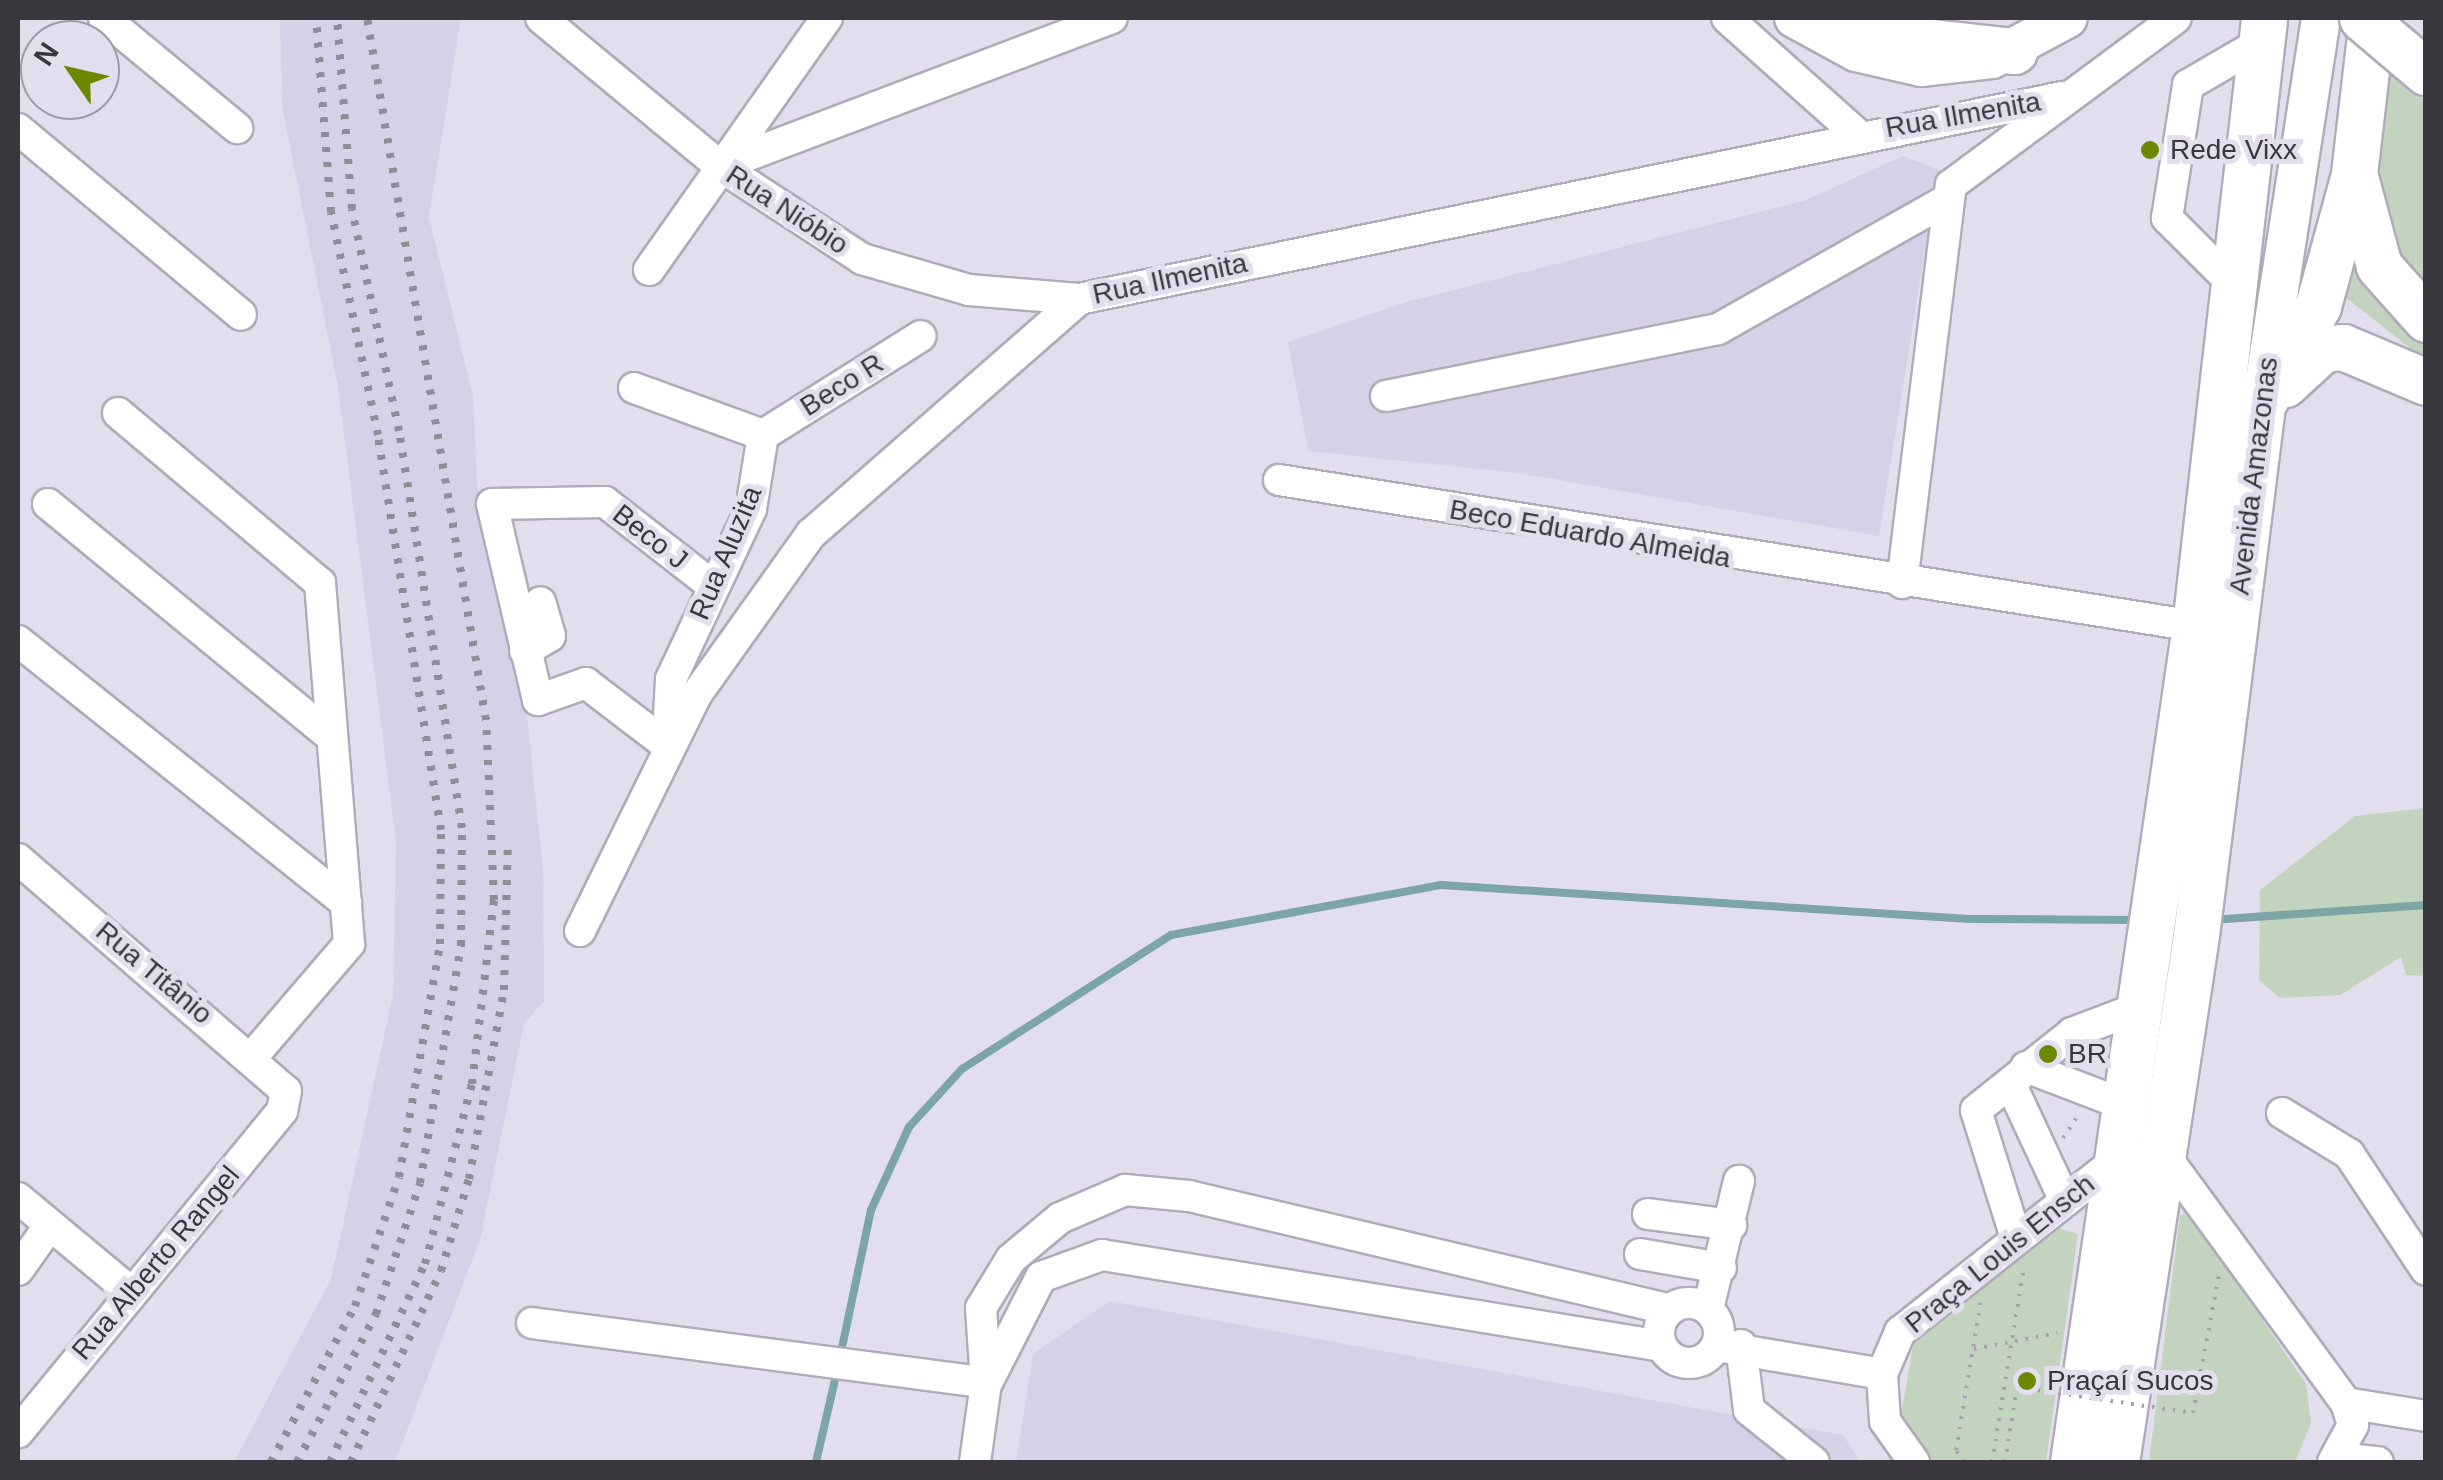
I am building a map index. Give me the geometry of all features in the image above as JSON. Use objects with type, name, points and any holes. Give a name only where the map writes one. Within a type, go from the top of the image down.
[{"type":"highway","points":[[1846,18],[1896,38],[2014,52]]},
{"type":"highway","points":[[2362,18],[2426,72]]},
{"type":"highway","points":[[2262,406],[2318,306],[2354,174],[2372,18]]},
{"type":"highway","name":"Avenida Amazonas","points":[[2074,1462],[2195,626],[2263,24]]},
{"type":"highway","points":[[2354,174],[2378,266],[2426,319]]},
{"type":"highway","points":[[2262,406],[2333,348],[2426,382]]},
{"type":"highway","name":"Avenida Amazonas","points":[[2116,1462],[2196,935],[2262,406]]},
{"type":"main road","points":[[1794,18],[1856,52],[1920,67],[2014,52],[2068,18]]},
{"type":"main road","name":"Avenida Amazonas","points":[[2262,406],[2321,18]]},
{"type":"street","points":[[104,18],[238,128]]},
{"type":"street","name":"Rua Nióbio","points":[[542,18],[720,166],[862,259],[969,290],[1079,298]]},
{"type":"street","points":[[648,270],[827,18]]},
{"type":"street","points":[[720,166],[1112,18]]},
{"type":"street","points":[[1727,18],[1856,134]]},
{"type":"street","points":[[1902,583],[1952,185],[2062,97],[2176,18]]},
{"type":"street","points":[[2234,285],[2166,218],[2188,85],[2263,24]]},
{"type":"street","name":"Rua Ilmenita","points":[[580,931],[667,745],[811,534],[1079,298],[1856,134],[2062,97]]},
{"type":"street","points":[[18,129],[241,315]]},
{"type":"street","points":[[1386,396],[1718,329],[1950,198]]},
{"type":"street","name":"Beco R","points":[[763,435],[921,336]]},
{"type":"street","points":[[634,388],[763,435]]},
{"type":"street","points":[[118,413],[320,583],[349,944],[254,1055]]},
{"type":"street","name":"Rua Aluzita","points":[[667,745],[672,679],[757,490],[763,435]]},
{"type":"street","name":"Beco Eduardo Almeida","points":[[1280,480],[1902,583],[2195,626]]},
{"type":"street","name":"Beco J","points":[[525,651],[492,504],[604,502],[713,586]]},
{"type":"street","points":[[48,504],[332,737]]},
{"type":"street","points":[[540,602],[550,636],[525,651],[538,700],[586,683],[667,745]]},
{"type":"street","points":[[18,640],[346,903]]},
{"type":"street","name":"Rua Titânio","points":[[18,859],[254,1055],[286,1091]]},
{"type":"street","points":[[2023,1233],[1976,1110],[2072,1033],[2138,1008]]},
{"type":"street","points":[[2019,1076],[2083,1089],[2125,1105]]},
{"type":"street","points":[[2019,1076],[2042,1150],[2065,1201]]},
{"type":"street","name":"Rua Alberto Rangel","points":[[18,1432],[282,1111],[286,1091]]},
{"type":"street","points":[[2282,1113],[2349,1154],[2426,1270]]},
{"type":"street","points":[[2163,1153],[2346,1404],[2353,1425],[2336,1460],[2378,1462]]},
{"type":"street","name":"Praça Louis Ensch","points":[[1882,1374],[1900,1332],[2117,1160]]},
{"type":"street","points":[[1738,1182],[1721,1268],[1708,1309],[1729,1345],[1748,1410],[1814,1462]]},
{"type":"street","points":[[976,1462],[986,1384],[982,1308],[1011,1259],[1060,1218],[1125,1190],[1561,1280],[1670,1310],[1708,1309]]},
{"type":"street","points":[[18,1198],[131,1292]]},
{"type":"street","points":[[1648,1214],[1730,1225]]},
{"type":"street","points":[[18,1270],[50,1224]]},
{"type":"street","points":[[1640,1254],[1721,1268]]},
{"type":"street","points":[[986,1384],[1041,1278],[1102,1255],[1559,1323],[1662,1346],[1683,1363],[1729,1345],[1882,1374],[1885,1421],[1914,1462]]},
{"type":"street","points":[[1559,1323],[1561,1280]]},
{"type":"street","points":[[1662,1346],[1670,1310]]},
{"type":"street","points":[[532,1323],[986,1384]]},
{"type":"street","points":[[2346,1404],[2426,1416]]},
{"type":"path","points":[[2042,1150],[2078,1125],[2083,1089]]},
{"type":"path","points":[[1992,1462],[2013,1336],[2023,1233]]},
{"type":"path","points":[[1964,1462],[1956,1450],[1988,1260]]},
{"type":"path","points":[[2005,1462],[2017,1386],[2193,1413],[2208,1314]]},
{"type":"path","points":[[1974,1349],[2013,1336],[2092,1330]]},
{"type":"shaded area","points":[[280,18],[461,18],[429,217],[473,396],[477,483],[496,584],[522,664],[543,869],[544,1001],[524,1024],[480,1240],[395,1462],[234,1462],[331,1279],[393,995],[396,842],[338,387],[282,106]]},
{"type":"shaded area","points":[[1903,156],[1938,169],[1879,536],[1518,473],[1308,451],[1288,342],[1403,303],[1806,200]]},
{"type":"shaded area","points":[[1110,1301],[1843,1435],[1860,1462],[1016,1462],[1033,1354]]},
{"type":"green space","points":[[2389,69],[2425,100],[2425,295],[2405,274],[2375,189]]},
{"type":"green space","points":[[2352,245],[2425,338],[2425,360],[2344,296]]},
{"type":"green space","points":[[2425,808],[2425,976],[2406,975],[2401,957],[2340,995],[2280,998],[2259,980],[2260,890],[2355,816]]},
{"type":"green space","points":[[2191,1214],[2306,1384],[2311,1423],[2295,1462],[2149,1462],[2180,1215]]},
{"type":"green space","points":[[2056,1227],[2078,1234],[2046,1462],[1928,1462],[1900,1422],[1914,1340]]},
{"type":"waterway","points":[[840,1357],[871,1210],[909,1127],[962,1069],[1171,935],[1441,885],[1969,919],[2137,920]]},
{"type":"waterway","points":[[2211,920],[2426,905]]},
{"type":"waterway","points":[[816,1462],[837,1371]]},
{"type":"railway","points":[[271,1462],[355,1306],[399,1177],[440,944],[441,830],[378,435],[331,212],[316,18]]},
{"type":"railway","points":[[297,1462],[376,1314],[420,1183],[461,945],[462,828],[399,431],[352,209],[337,18]]},
{"type":"railway","points":[[330,1462],[425,1264],[472,1084],[494,900],[486,720],[367,18]]},
{"type":"railway","points":[[351,1462],[441,1271],[469,1179],[504,990],[508,840]]},
{"type":"place","name":"Rede Vixx","points":[[2150,150]]},
{"type":"place","name":"BR","points":[[2048,1054]]},
{"type":"place","name":"Praçaí Sucos","points":[[2027,1381]]}]
